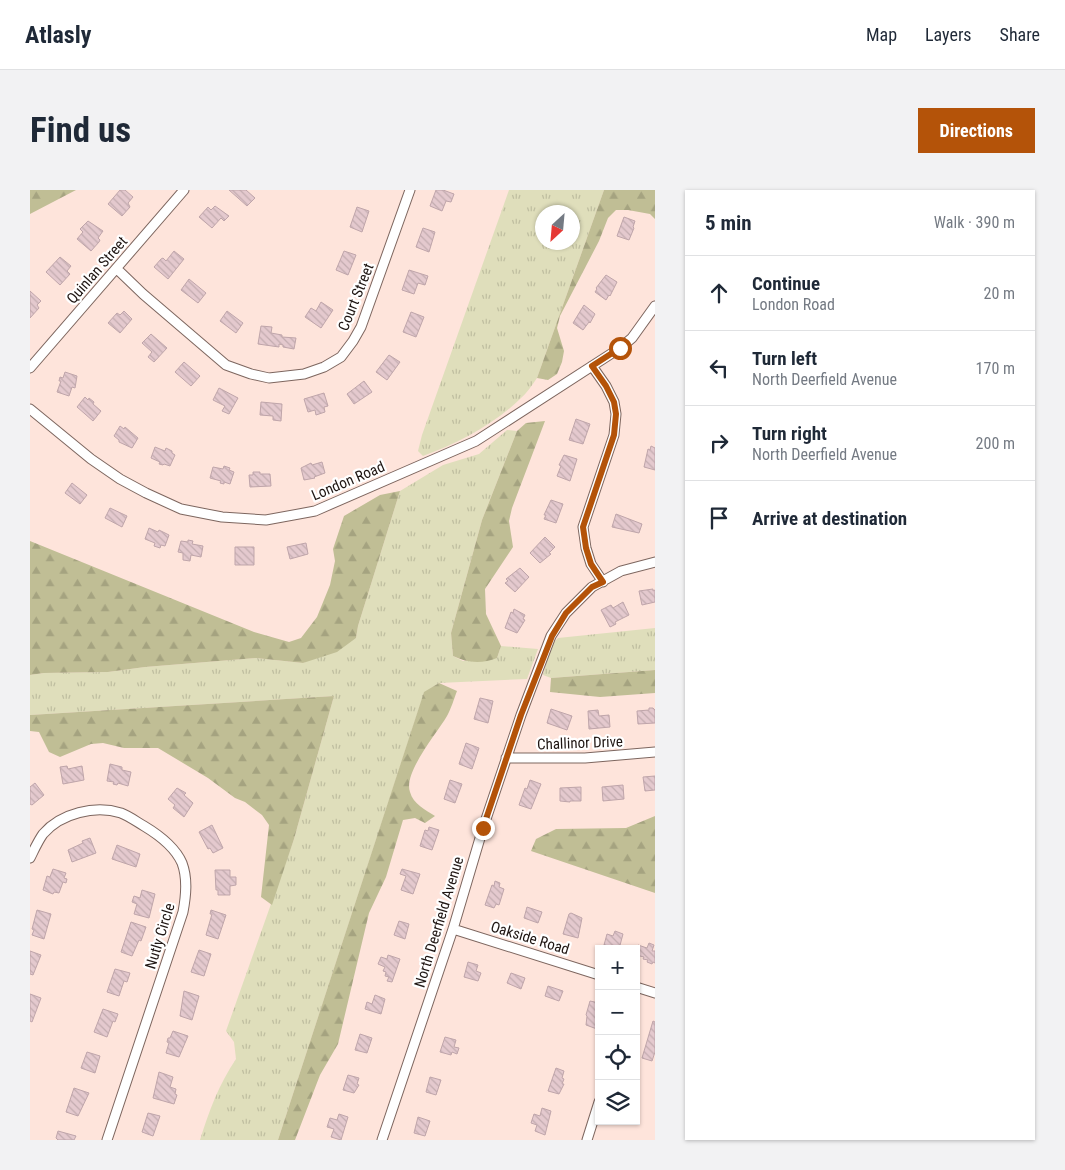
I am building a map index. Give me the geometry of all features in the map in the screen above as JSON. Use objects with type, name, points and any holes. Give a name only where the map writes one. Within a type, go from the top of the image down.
[{"type":"street","name":"Quinlan Street","points":[[30,368],[184,190]]},
{"type":"street","name":"Court Street","points":[[117,269],[143,294],[226,365],[269,378],[304,374],[324,367],[341,357],[354,341],[410,190]]},
{"type":"street","name":"London Road","points":[[30,409],[91,459],[120,479],[146,493],[181,509],[222,517],[266,520],[315,511],[476,441],[632,338],[655,306]]},
{"type":"street","points":[[592,366],[606,386],[614,402],[616,414],[614,435],[583,527],[586,548],[591,564],[603,582]]},
{"type":"street","name":"North Deerfield Avenue","points":[[382,1140],[453,929],[506,758],[552,636],[566,613],[592,587],[621,571],[655,562]]},
{"type":"street","name":"Challinor Drive","points":[[506,758],[585,758],[655,752]]},
{"type":"street","name":"Nutly Circle","points":[[30,858],[44,834],[64,818],[88,811],[104,810],[122,814],[153,831],[178,854],[182,864],[186,894],[183,912],[107,1140]]},
{"type":"street","name":"Oakside Road","points":[[453,929],[595,974]]},
{"type":"street","points":[[640,988],[655,993]]},
{"type":"street","points":[[587,1140],[595,1115]]},
{"type":"green space","points":[[30,190],[76,190],[30,214]]},
{"type":"green space","points":[[509,190],[604,190],[537,378],[523,397],[487,425],[462,439],[423,456],[418,451]]},
{"type":"green space","points":[[604,190],[655,190],[655,219],[650,214],[628,210],[616,210],[608,218],[599,241],[560,316],[557,328],[564,351],[557,374],[548,380],[537,378]]},
{"type":"green space","points":[[545,421],[512,508],[509,521],[513,547],[485,589],[486,614],[501,646],[497,658],[480,662],[458,658],[453,656],[451,633],[482,520],[517,431],[526,423]]},
{"type":"green space","points":[[507,430],[517,431],[482,520],[451,633],[453,656],[463,661],[497,658],[501,646],[538,649],[527,679],[439,683],[424,693],[278,1140],[200,1140],[215,1098],[224,1078],[236,1059],[234,1042],[226,1031],[294,839],[334,696],[30,715],[30,675],[108,672],[256,658],[303,663],[356,638],[358,626],[400,491],[443,465],[479,454]]},
{"type":"green space","points":[[400,491],[358,626],[356,638],[337,652],[303,663],[256,658],[108,672],[30,675],[30,541],[254,632],[289,642],[301,638],[317,617],[330,585],[335,561],[333,549],[344,516],[380,495]]},
{"type":"green space","points":[[655,628],[655,670],[551,678],[543,675],[551,645],[558,638]]},
{"type":"green space","points":[[655,670],[655,693],[600,697],[550,692],[551,678]]},
{"type":"green space","points":[[439,683],[457,691],[447,716],[416,764],[409,784],[414,800],[435,816],[425,823],[415,818],[403,820],[386,877],[369,913],[338,1044],[320,1075],[295,1140],[278,1140],[424,692]]},
{"type":"green space","points":[[334,696],[294,839],[272,905],[261,897],[269,825],[262,815],[245,802],[235,798],[208,778],[158,748],[124,748],[103,743],[91,744],[60,757],[49,752],[39,732],[30,731],[30,715]]},
{"type":"green space","points":[[655,816],[655,893],[531,851],[536,839],[556,829],[626,828]]},
{"type":"building","points":[[120,190],[125,190],[133,197],[128,203],[130,207],[122,216],[108,204]]},
{"type":"building","points":[[229,190],[246,190],[255,198],[247,206]]},
{"type":"building","points":[[436,190],[443,190],[454,194],[451,202],[446,201],[442,211],[430,206]]},
{"type":"building","points":[[215,206],[229,216],[224,221],[221,218],[212,228],[199,217],[208,207],[211,210]]},
{"type":"building","points":[[357,207],[369,211],[362,232],[350,227]]},
{"type":"building","points":[[624,217],[635,221],[629,240],[617,236]]},
{"type":"building","points":[[88,221],[103,231],[98,238],[99,242],[91,251],[77,239],[83,232],[80,229]]},
{"type":"building","points":[[423,228],[435,232],[429,252],[416,247]]},
{"type":"building","points":[[174,251],[184,259],[168,279],[154,267],[163,258],[166,261]]},
{"type":"building","points":[[344,251],[356,255],[348,275],[336,270]]},
{"type":"building","points":[[60,257],[71,266],[67,271],[70,274],[60,285],[46,272]]},
{"type":"building","points":[[409,270],[428,276],[425,285],[418,283],[414,294],[402,290]]},
{"type":"building","points":[[606,275],[617,282],[606,300],[595,292]]},
{"type":"building","points":[[189,279],[206,293],[198,303],[181,290]]},
{"type":"building","points":[[30,291],[41,301],[37,305],[39,308],[30,318]]},
{"type":"building","points":[[321,302],[333,310],[321,328],[305,317],[311,308],[316,311]]},
{"type":"building","points":[[584,305],[595,314],[583,330],[573,323]]},
{"type":"building","points":[[124,311],[132,319],[120,333],[108,323],[117,313],[120,315]]},
{"type":"building","points":[[227,311],[243,323],[236,333],[220,321]]},
{"type":"building","points":[[411,312],[424,317],[416,337],[403,332]]},
{"type":"building","points":[[261,326],[272,327],[271,333],[282,335],[282,337],[296,338],[294,349],[283,347],[283,345],[279,344],[279,347],[258,344]]},
{"type":"building","points":[[151,334],[167,348],[154,362],[148,357],[152,352],[142,343]]},
{"type":"building","points":[[389,355],[400,362],[387,380],[376,372]]},
{"type":"building","points":[[184,362],[200,376],[191,386],[175,372]]},
{"type":"building","points":[[65,372],[77,376],[75,388],[72,387],[69,396],[57,392],[61,381],[59,381],[60,377],[63,378]]},
{"type":"building","points":[[364,381],[372,392],[354,404],[347,394]]},
{"type":"building","points":[[219,388],[238,398],[229,414],[222,411],[225,406],[213,400]]},
{"type":"building","points":[[324,393],[328,406],[324,407],[325,412],[316,415],[315,410],[308,412],[304,399]]},
{"type":"building","points":[[85,397],[94,402],[93,404],[101,411],[93,421],[77,407]]},
{"type":"building","points":[[261,402],[282,404],[281,421],[273,420],[273,416],[260,415]]},
{"type":"building","points":[[576,419],[590,424],[583,444],[569,440]]},
{"type":"building","points":[[120,426],[124,429],[125,427],[138,438],[132,448],[119,442],[114,436]]},
{"type":"building","points":[[651,446],[655,448],[655,470],[644,467],[648,449],[650,450]]},
{"type":"building","points":[[155,447],[165,451],[166,448],[172,451],[175,455],[170,466],[159,464],[160,462],[151,458]]},
{"type":"building","points":[[564,455],[577,459],[570,481],[557,476],[561,466],[559,465]]},
{"type":"building","points":[[322,462],[325,473],[315,478],[304,480],[301,468],[311,463],[312,465]]},
{"type":"building","points":[[224,466],[234,472],[230,484],[220,483],[221,481],[210,478],[213,467],[223,469]]},
{"type":"building","points":[[253,472],[270,474],[271,486],[250,487],[249,475],[253,475]]},
{"type":"building","points":[[72,483],[87,495],[80,504],[65,493]]},
{"type":"building","points":[[551,500],[563,504],[556,523],[544,519]]},
{"type":"building","points":[[110,508],[127,516],[122,527],[105,518]]},
{"type":"building","points":[[616,514],[642,524],[639,533],[612,527]]},
{"type":"building","points":[[149,528],[169,535],[165,546],[161,545],[160,548],[154,546],[155,543],[145,539]]},
{"type":"building","points":[[545,537],[555,547],[549,553],[551,554],[540,563],[530,553]]},
{"type":"building","points":[[188,540],[193,541],[192,544],[203,546],[201,557],[191,555],[190,561],[183,560],[183,553],[178,552],[181,541],[188,542]]},
{"type":"building","points":[[306,543],[308,554],[290,559],[287,547]]},
{"type":"building","points":[[235,547],[254,547],[254,565],[235,565]]},
{"type":"building","points":[[520,568],[529,577],[515,592],[505,583],[508,581],[506,579]]},
{"type":"building","points":[[653,589],[653,591],[655,590],[655,602],[642,605],[639,591]]},
{"type":"building","points":[[623,602],[629,615],[615,622],[616,624],[610,627],[601,610],[611,605],[613,608]]},
{"type":"building","points":[[514,609],[525,615],[523,619],[525,620],[517,633],[505,628]]},
{"type":"building","points":[[480,698],[493,701],[488,723],[474,719]]},
{"type":"building","points":[[649,708],[655,710],[655,723],[638,724],[637,711],[649,710]]},
{"type":"building","points":[[551,709],[572,716],[567,730],[547,723]]},
{"type":"building","points":[[598,710],[599,716],[609,715],[610,727],[589,729],[588,711]]},
{"type":"building","points":[[466,743],[479,748],[472,769],[459,764]]},
{"type":"building","points":[[110,764],[131,772],[128,786],[118,783],[117,785],[113,784],[114,782],[107,781]]},
{"type":"building","points":[[67,766],[68,769],[82,766],[84,780],[63,784],[60,767]]},
{"type":"building","points":[[655,776],[655,790],[645,791],[643,777]]},
{"type":"building","points":[[450,780],[462,784],[455,803],[444,799]]},
{"type":"building","points":[[530,780],[541,784],[531,809],[519,805]]},
{"type":"building","points":[[35,783],[44,795],[32,805],[30,804],[30,787]]},
{"type":"building","points":[[623,785],[624,799],[603,801],[602,787]]},
{"type":"building","points":[[581,787],[581,801],[560,801],[560,788]]},
{"type":"building","points":[[177,788],[186,793],[184,795],[193,803],[184,817],[173,808],[175,805],[168,799]]},
{"type":"building","points":[[212,825],[223,848],[213,853],[210,848],[208,849],[199,832]]},
{"type":"building","points":[[429,827],[439,830],[432,850],[420,846],[425,830],[428,831]]},
{"type":"building","points":[[90,838],[96,853],[72,862],[68,850]]},
{"type":"building","points":[[117,845],[140,854],[136,867],[112,859]]},
{"type":"building","points":[[53,869],[66,873],[64,878],[67,879],[66,883],[63,882],[59,893],[54,892],[53,894],[43,890],[47,876],[50,877]]},
{"type":"building","points":[[402,869],[420,874],[413,894],[401,890],[406,876],[400,874]]},
{"type":"building","points":[[215,870],[230,870],[230,877],[236,877],[236,885],[230,886],[230,895],[218,895]]},
{"type":"building","points":[[495,881],[500,883],[499,887],[504,889],[499,905],[496,904],[494,908],[485,905]]},
{"type":"building","points":[[142,890],[155,894],[149,918],[134,914],[137,904],[132,902],[134,896],[140,898]]},
{"type":"building","points":[[527,907],[542,912],[538,923],[524,918]]},
{"type":"building","points":[[37,910],[51,914],[44,939],[32,935]]},
{"type":"building","points":[[211,910],[226,915],[218,939],[206,935],[212,914],[210,914]]},
{"type":"building","points":[[571,913],[582,918],[578,938],[563,934],[569,914]]},
{"type":"building","points":[[399,921],[409,924],[405,939],[394,935]]},
{"type":"building","points":[[131,922],[146,927],[141,941],[139,940],[132,956],[121,952]]},
{"type":"building","points":[[615,931],[623,934],[620,945],[604,945],[607,934],[613,936]]},
{"type":"building","points":[[649,943],[654,945],[652,951],[655,951],[655,963],[647,962],[648,960],[640,956],[640,946],[647,948]]},
{"type":"building","points":[[199,950],[211,954],[204,976],[191,972]]},
{"type":"building","points":[[30,951],[41,955],[33,975],[30,974]]},
{"type":"building","points":[[388,955],[400,959],[392,982],[387,981],[389,977],[385,976],[386,972],[383,971],[385,967],[378,964],[381,957],[387,959]]},
{"type":"building","points":[[468,962],[478,965],[476,971],[481,973],[478,981],[464,977]]},
{"type":"building","points":[[115,969],[130,973],[127,982],[124,981],[119,996],[107,992]]},
{"type":"building","points":[[511,973],[525,978],[521,989],[507,983]]},
{"type":"building","points":[[548,986],[563,991],[559,1001],[545,996]]},
{"type":"building","points":[[184,991],[199,996],[192,1020],[180,1016]]},
{"type":"building","points":[[30,994],[41,998],[32,1022],[30,1021]]},
{"type":"building","points":[[375,995],[385,999],[381,1014],[365,1009],[367,1002],[372,1004]]},
{"type":"building","points":[[590,1001],[595,1002],[595,1028],[586,1025],[586,1015]]},
{"type":"building","points":[[103,1009],[118,1014],[107,1037],[94,1032]]},
{"type":"building","points":[[653,1021],[655,1022],[655,1052],[652,1061],[642,1058]]},
{"type":"building","points":[[173,1031],[188,1036],[179,1057],[166,1053],[169,1043],[167,1042],[168,1038],[170,1038]]},
{"type":"building","points":[[360,1034],[372,1038],[367,1053],[355,1050]]},
{"type":"building","points":[[445,1037],[456,1040],[454,1047],[459,1048],[457,1054],[452,1052],[451,1055],[440,1052]]},
{"type":"building","points":[[87,1052],[100,1056],[95,1073],[81,1068]]},
{"type":"building","points":[[556,1068],[564,1071],[562,1084],[564,1084],[559,1094],[548,1091]]},
{"type":"building","points":[[159,1072],[173,1077],[170,1087],[176,1089],[175,1094],[177,1095],[174,1104],[153,1098]]},
{"type":"building","points":[[348,1075],[359,1078],[357,1084],[359,1085],[354,1093],[343,1090]]},
{"type":"building","points":[[430,1077],[441,1080],[436,1095],[426,1092]]},
{"type":"building","points":[[74,1088],[89,1093],[78,1116],[66,1112]]},
{"type":"building","points":[[542,1108],[551,1111],[545,1135],[535,1131],[537,1125],[531,1123],[534,1114],[540,1116]]},
{"type":"building","points":[[148,1113],[160,1116],[153,1136],[142,1132]]},
{"type":"building","points":[[339,1114],[348,1117],[341,1140],[331,1137],[334,1129],[327,1127],[330,1118],[337,1120]]},
{"type":"building","points":[[418,1117],[430,1121],[425,1136],[414,1133]]},
{"type":"building","points":[[58,1131],[76,1136],[74,1140],[58,1140],[56,1138]]},
{"type":"route","points":[[483,828],[545,650],[566,613],[592,587],[603,582],[591,564],[586,548],[583,527],[614,435],[616,414],[614,402],[606,386],[592,366],[620,348]]}]
